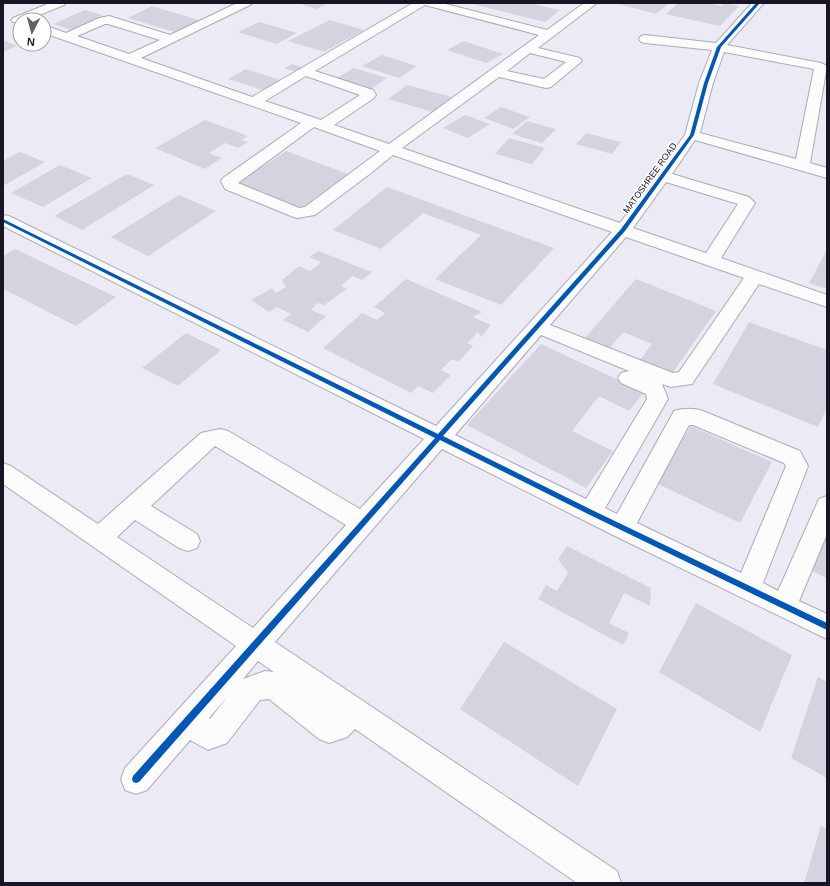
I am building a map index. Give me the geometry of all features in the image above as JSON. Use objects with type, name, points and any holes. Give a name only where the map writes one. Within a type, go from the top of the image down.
[{"type":"street","points":[[40,12],[60,3]]},
{"type":"street","points":[[130,59],[246,3]]},
{"type":"street","points":[[253,102],[302,73],[402,9],[422,3]]},
{"type":"street","points":[[429,3],[549,34]]},
{"type":"street","points":[[302,73],[368,93],[369,95],[317,124],[229,181],[231,186],[297,213],[309,212],[366,170],[390,150],[591,3]]},
{"type":"street","points":[[758,3],[719,47],[706,83],[692,135],[827,173]]},
{"type":"street","points":[[66,37],[104,20],[109,20],[170,39]]},
{"type":"street","points":[[660,40],[666,35],[683,39],[708,39],[712,38],[720,30],[732,32]]},
{"type":"street","points":[[52,32],[827,301]]},
{"type":"street","points":[[645,39],[719,47],[824,63],[802,166]]},
{"type":"street","points":[[496,72],[519,79],[546,84],[576,61],[529,48]]},
{"type":"street","name":"MATOSHREE ROAD","points":[[136,778],[440,438],[623,230],[692,135]]},
{"type":"street","points":[[663,176],[743,200],[747,203],[710,261]]},
{"type":"street","points":[[3,220],[622,528],[827,627]]},
{"type":"street","points":[[534,331],[576,335],[671,380],[684,379],[755,276]]},
{"type":"street","points":[[534,331],[654,390],[658,399],[590,512]]},
{"type":"street","points":[[622,528],[682,417],[695,417],[792,457],[796,466],[748,588]]},
{"type":"street","points":[[99,538],[209,439],[220,437],[363,523]]},
{"type":"street","points":[[3,472],[255,645],[287,680],[308,712],[329,729],[337,727],[351,711]]},
{"type":"street","points":[[784,606],[827,506]]},
{"type":"street","points":[[133,507],[188,541]]},
{"type":"street","points":[[187,721],[208,735],[217,732],[251,689],[265,685],[275,686],[287,680],[324,691],[351,711],[605,883]]},
{"type":"street","points":[[308,712],[324,691]]},
{"type":"building","points":[[298,3],[328,3],[316,9]]},
{"type":"building","points":[[468,3],[528,3],[560,10],[545,22]]},
{"type":"building","points":[[615,3],[663,3],[668,4],[656,14]]},
{"type":"building","points":[[678,3],[707,3],[721,6],[726,3],[739,6],[720,26],[666,14]]},
{"type":"building","points":[[152,6],[202,21],[178,33],[128,18]]},
{"type":"building","points":[[85,10],[103,15],[71,30],[53,24]]},
{"type":"building","points":[[330,20],[364,30],[324,52],[288,41]]},
{"type":"building","points":[[259,22],[297,33],[277,44],[238,32]]},
{"type":"building","points":[[3,40],[12,44],[12,48],[3,52]]},
{"type":"building","points":[[464,41],[503,54],[486,63],[447,50]]},
{"type":"building","points":[[382,55],[417,66],[399,78],[362,66]]},
{"type":"building","points":[[292,64],[304,68],[296,72],[284,68]]},
{"type":"building","points":[[354,68],[387,78],[371,89],[337,78]]},
{"type":"building","points":[[246,69],[283,81],[266,91],[228,79]]},
{"type":"building","points":[[407,85],[452,97],[433,112],[388,99]]},
{"type":"building","points":[[501,107],[530,117],[513,129],[484,118]]},
{"type":"building","points":[[465,115],[490,124],[468,138],[443,128]]},
{"type":"building","points":[[205,120],[248,136],[241,140],[248,142],[238,148],[225,143],[209,153],[222,158],[205,169],[155,148]]},
{"type":"building","points":[[527,121],[556,129],[542,143],[512,134]]},
{"type":"building","points":[[586,133],[621,142],[612,154],[576,144]]},
{"type":"building","points":[[509,138],[545,148],[532,164],[495,154]]},
{"type":"building","points":[[286,151],[348,174],[302,208],[238,183]]},
{"type":"building","points":[[20,152],[45,162],[3,186],[3,161]]},
{"type":"building","points":[[60,165],[92,178],[43,207],[11,193]]},
{"type":"building","points":[[127,174],[154,185],[82,230],[54,216]]},
{"type":"building","points":[[387,187],[554,248],[501,305],[435,279],[481,235],[423,213],[381,249],[333,230]]},
{"type":"building","points":[[179,195],[216,211],[148,256],[111,237]]},
{"type":"building","points":[[15,249],[116,297],[76,326],[3,289],[3,256]]},
{"type":"building","points":[[827,250],[827,289],[809,283]]},
{"type":"building","points":[[318,251],[372,272],[362,280],[352,276],[341,286],[347,289],[324,305],[317,303],[311,310],[326,316],[308,332],[283,320],[291,314],[277,307],[269,312],[251,300],[272,288],[276,293],[286,287],[282,280],[299,266],[310,271],[321,262],[309,257]]},
{"type":"building","points":[[406,279],[482,312],[473,317],[491,325],[481,337],[478,332],[467,343],[473,346],[458,362],[452,359],[441,370],[451,375],[433,393],[418,386],[411,393],[323,348],[362,313],[377,320],[385,313],[374,307]]},
{"type":"building","points":[[636,279],[716,311],[671,375],[639,361],[652,344],[623,332],[609,349],[585,338]]},
{"type":"building","points":[[749,322],[827,350],[827,407],[818,427],[713,384]]},
{"type":"building","points":[[186,333],[221,350],[178,386],[142,368]]},
{"type":"building","points":[[541,344],[644,392],[629,411],[599,396],[572,431],[613,451],[586,488],[467,425]]},
{"type":"building","points":[[691,426],[772,462],[740,523],[656,483]]},
{"type":"building","points":[[827,535],[827,578],[812,571]]},
{"type":"building","points":[[567,546],[651,588],[650,606],[624,593],[609,623],[629,633],[623,645],[538,599],[546,585],[557,591],[568,573],[558,559]]},
{"type":"building","points":[[696,603],[792,655],[760,732],[659,672]]},
{"type":"building","points":[[504,642],[617,709],[578,786],[460,709]]},
{"type":"building","points":[[818,677],[827,682],[827,778],[791,758]]},
{"type":"building","points":[[821,826],[827,830],[827,883],[804,883]]},
{"type":"cycle path","points":[[136,779],[623,230],[692,135],[706,83],[719,47],[758,3]]},
{"type":"cycle path","points":[[3,220],[590,512],[827,627]]}]
